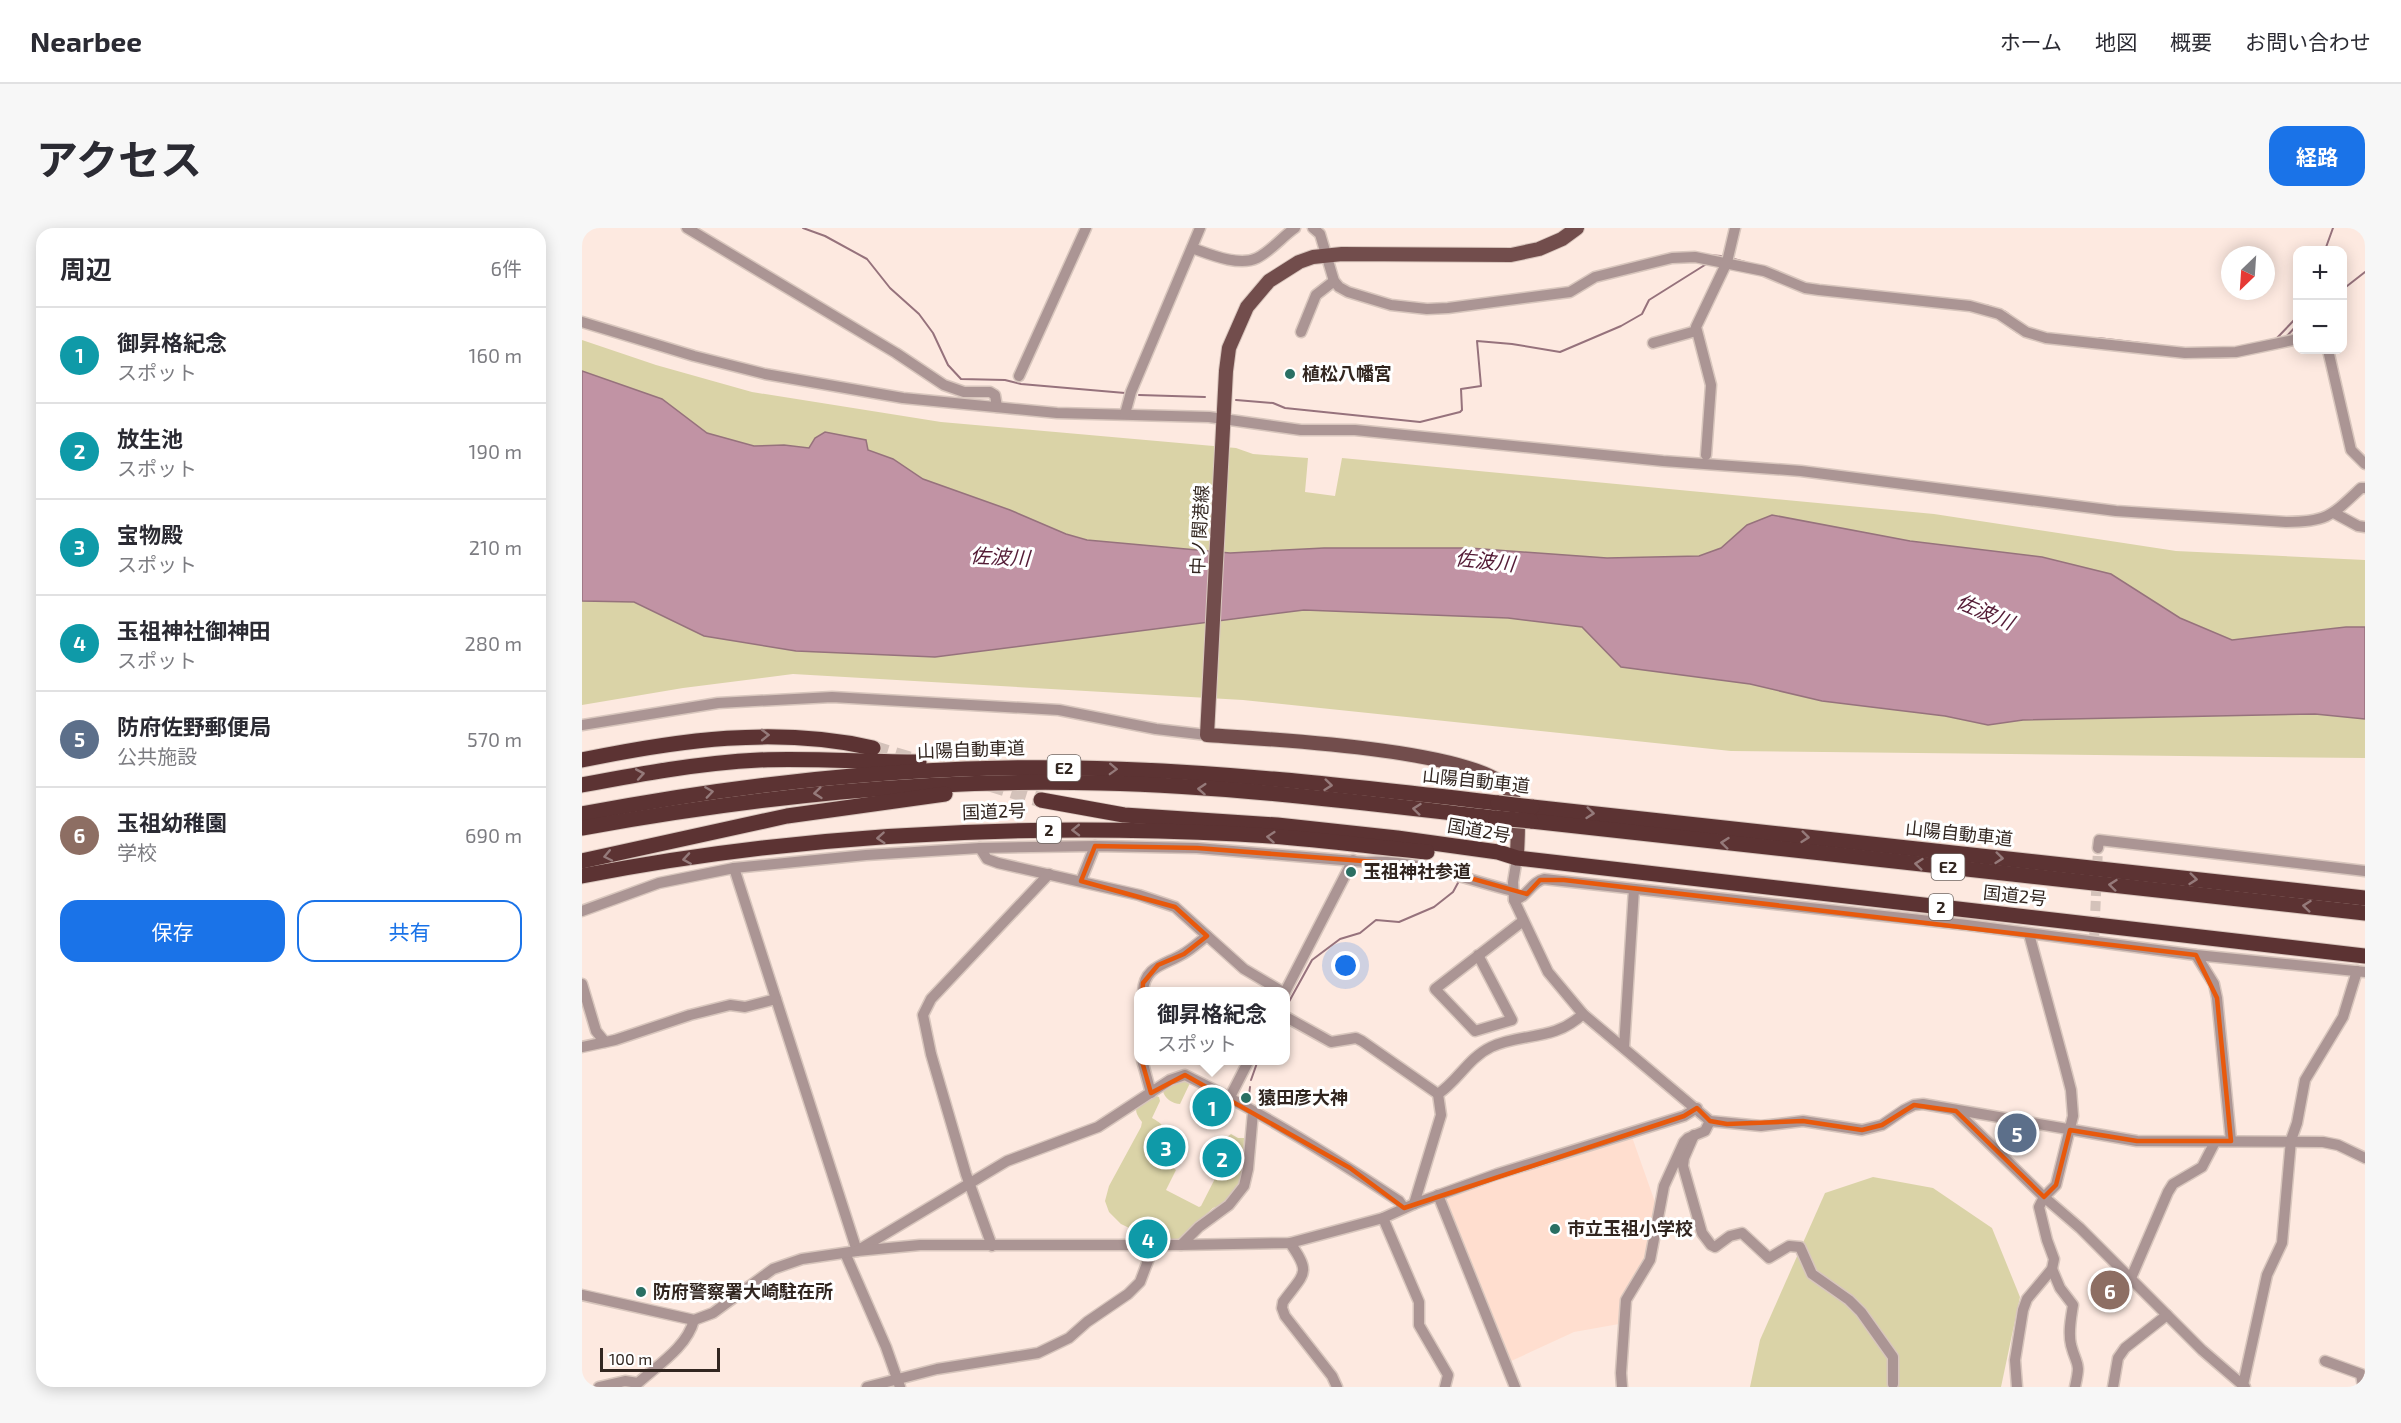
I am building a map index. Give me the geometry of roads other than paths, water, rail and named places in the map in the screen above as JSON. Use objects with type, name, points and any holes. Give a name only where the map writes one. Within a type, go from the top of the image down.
[{"type":"highway","points":[[582,759],[729,736],[804,737],[873,748]]},
{"type":"highway","points":[[582,785],[673,769],[758,760],[987,762],[1019,768]]},
{"type":"highway","name":"山陽自動車道","points":[[582,828],[632,812],[769,784],[922,771],[1019,768],[1127,770],[1230,776],[2365,913]]},
{"type":"highway","name":"山陽自動車道","points":[[582,814],[632,812],[867,788],[966,783],[1101,783],[1497,810]]},
{"type":"highway","points":[[582,861],[731,827],[826,809],[937,795],[1101,783]]},
{"type":"highway","name":"国道2号","points":[[1041,800],[1124,815],[1277,825],[1397,838],[1498,852],[1517,858],[2365,956]]},
{"type":"highway","name":"山陽自動車道","points":[[1531,814],[2365,898]]},
{"type":"highway","name":"国道2号","points":[[582,876],[714,855],[818,842],[1013,831],[1107,830],[1240,834],[1498,860],[1517,858]]},
{"type":"main road","name":"中ノ関港線","points":[[1207,735],[1228,348],[1247,307],[1269,281],[1281,272],[1299,262],[1327,255],[1511,255],[1539,249],[1577,228]]},
{"type":"main road","points":[[1207,735],[1354,747],[1433,760],[1481,772],[1498,780],[1512,794],[1518,815],[1517,858]]},
{"type":"street","points":[[687,228],[896,353],[944,385],[964,392],[990,392],[995,395],[996,407]]},
{"type":"street","points":[[1019,376],[1086,228]]},
{"type":"street","points":[[1125,414],[1131,392],[1200,228]]},
{"type":"street","points":[[1192,248],[1238,261],[1249,261],[1267,252],[1295,228]]},
{"type":"street","points":[[1313,228],[1320,234],[1334,281],[1348,292],[1391,304],[1437,308],[1570,292],[1595,277],[1672,258],[1695,257],[1764,271],[1805,288],[1987,309],[2026,332],[2046,338],[2185,353],[2236,352],[2293,340]]},
{"type":"street","points":[[1706,455],[1711,385],[1709,371],[1696,331],[1727,262],[1735,228]]},
{"type":"street","points":[[1301,332],[1316,295],[1323,287],[1334,281]]},
{"type":"street","points":[[582,322],[694,356],[765,374],[903,398],[1057,413],[1223,418],[1274,429],[1355,430],[1743,468],[1801,471],[2116,511],[2286,522],[2313,522],[2334,513],[2361,488],[2365,488]]},
{"type":"street","points":[[1653,343],[1696,331]]},
{"type":"street","points":[[2329,354],[2351,450],[2365,464]]},
{"type":"street","points":[[1668,461],[1706,455],[1736,463],[1743,468]]},
{"type":"street","points":[[2334,513],[2365,528]]},
{"type":"street","points":[[582,725],[718,703],[832,697],[1059,710],[1089,718],[1207,735]]},
{"type":"street","points":[[2097,848],[2099,840],[2116,841],[2365,871]]},
{"type":"street","points":[[1081,881],[1095,846]]},
{"type":"street","points":[[582,911],[659,883],[734,868],[866,855],[980,848],[1095,846],[1197,848],[1427,866],[1524,898],[1536,882],[1544,879],[1967,925],[2196,955],[2361,972],[2343,1017],[2305,1080],[2292,1140],[2282,1243],[2266,1275],[2244,1386],[2202,1350],[2080,1228],[2044,1197],[1956,1111]]},
{"type":"street","points":[[980,848],[987,859],[998,863],[1139,895],[1175,907],[1244,969],[1275,987]]},
{"type":"street","points":[[1517,858],[1513,895],[1548,972],[1583,1014],[1710,1121],[1761,1126],[1803,1121],[1862,1130],[1882,1125],[1914,1105],[1933,1105],[1956,1111],[1972,1111],[2137,1141],[2292,1140],[2323,1142],[2338,1145],[2365,1158]]},
{"type":"street","points":[[1287,987],[1353,860]]},
{"type":"street","points":[[734,868],[776,999],[851,1252],[899,1383]]},
{"type":"street","points":[[992,1246],[969,1185],[946,1112],[923,1015],[931,999],[1049,874]]},
{"type":"street","points":[[1624,1048],[1634,889]]},
{"type":"street","points":[[1478,954],[1512,1020],[1475,1032],[1435,988],[1478,954],[1523,921]]},
{"type":"street","points":[[2017,1387],[2015,1360],[2027,1299],[2052,1269],[2054,1259],[2046,1240],[2039,1207],[2044,1197],[2056,1185],[2073,1116],[2071,1090],[2029,934]]},
{"type":"street","points":[[1143,987],[1143,983],[1152,970],[1184,954],[1207,936]]},
{"type":"street","points":[[2196,955],[2214,984],[2217,998],[2231,1141]]},
{"type":"street","points":[[582,984],[596,1031],[605,1042]]},
{"type":"street","points":[[582,1047],[730,1005],[745,1007],[776,999]]},
{"type":"street","points":[[1409,1206],[1426,1171],[1441,1115],[1438,1094],[1469,1063],[1489,1048],[1503,1042],[1563,1029],[1583,1014]]},
{"type":"street","points":[[1290,1019],[1331,1042],[1350,1038],[1362,1041],[1438,1094]]},
{"type":"street","points":[[1143,1065],[1151,1093]]},
{"type":"street","points":[[1230,1097],[1246,1065]]},
{"type":"street","points":[[851,1252],[1007,1161],[1098,1127],[1170,1080],[1185,1075],[1230,1097],[1409,1206]]},
{"type":"street","points":[[582,1294],[694,1320],[713,1313],[744,1288],[773,1269],[802,1259],[851,1252],[920,1245],[1290,1243],[1383,1218],[1409,1206],[1497,1174],[1684,1116],[1697,1108]]},
{"type":"street","points":[[1181,1245],[1199,1227],[1228,1205],[1244,1186],[1248,1169],[1253,1112]]},
{"type":"street","points":[[1622,1387],[1621,1363],[1626,1300],[1650,1260],[1664,1186],[1684,1142],[1705,1131],[1710,1121]]},
{"type":"street","points":[[1694,1136],[1684,1158],[1683,1166],[1702,1233],[1707,1241],[1715,1247],[1730,1236],[1742,1233],[1769,1258],[1789,1246],[1800,1247],[1812,1274],[1849,1300],[1861,1312],[1893,1357],[1893,1384]]},
{"type":"street","points":[[2131,1278],[2168,1192],[2174,1184],[2202,1167],[2215,1142]]},
{"type":"street","points":[[1438,1195],[1515,1387]]},
{"type":"street","points":[[1383,1218],[1419,1302],[1419,1325],[1448,1376],[1445,1387]]},
{"type":"street","points":[[1290,1243],[1304,1262],[1304,1271],[1282,1302],[1282,1308],[1285,1316],[1332,1376],[1337,1387]]},
{"type":"street","points":[[867,1387],[899,1383],[957,1365],[1038,1353],[1053,1347],[1070,1338],[1087,1322],[1128,1294],[1140,1282],[1154,1245]]},
{"type":"street","points":[[2052,1269],[2060,1287],[2073,1305],[2071,1346],[2080,1366],[2075,1387]]},
{"type":"street","points":[[2113,1387],[2118,1358],[2125,1348],[2167,1314]]},
{"type":"street","points":[[599,1387],[625,1381],[638,1383],[674,1351],[691,1330],[694,1320]]},
{"type":"street","points":[[2325,1361],[2361,1374],[2363,1387]]},
{"type":"water","name":"佐波川","points":[[582,371],[662,399],[707,433],[754,446],[784,445],[809,448],[815,438],[825,432],[866,440],[868,450],[893,459],[923,479],[1087,540],[1230,553],[1324,548],[1469,548],[1607,558],[1699,556],[1721,548],[1747,525],[1772,515],[1910,541],[2042,557],[2111,574],[2180,618],[2232,640],[2346,627],[2365,627],[2365,719],[2315,714],[2023,720],[1988,725],[1945,716],[1822,701],[1750,684],[1621,667],[1582,627],[1508,618],[1304,610],[935,657],[796,651],[704,636],[634,602],[582,601]]},
{"type":"waterway","points":[[803,228],[825,236],[867,259],[890,288],[919,314],[933,333],[948,365],[961,379],[1005,380],[1021,384],[1125,393]]},
{"type":"waterway","points":[[2326,246],[2333,228]]},
{"type":"waterway","points":[[1708,255],[1721,256]]},
{"type":"waterway","points":[[1734,259],[1745,262]]},
{"type":"waterway","points":[[1236,400],[1273,403],[1285,408],[1420,422],[1460,412],[1462,410],[1461,389],[1481,386],[1477,341],[1560,352],[1621,326],[1642,314],[1649,300],[1708,263]]},
{"type":"waterway","points":[[2347,286],[2365,272]]},
{"type":"waterway","points":[[1986,305],[2011,316]]},
{"type":"waterway","points":[[2276,339],[2293,321]]},
{"type":"waterway","points":[[2005,324],[2018,333]]},
{"type":"waterway","points":[[2286,337],[2293,329]]},
{"type":"waterway","points":[[2098,338],[2149,344]]},
{"type":"waterway","points":[[2195,358],[2231,357]]},
{"type":"waterway","points":[[1139,395],[1205,397]]},
{"type":"waterway","points":[[1290,1000],[1312,960],[1340,939],[1360,933],[1376,920],[1399,922],[1434,907],[1453,892],[1459,881]]},
{"type":"waterway","points":[[1251,1080],[1256,1065]]},
{"type":"waterway","points":[[1248,1103],[1250,1087]]},
{"type":"tunnel","points":[[873,748],[913,760]]},
{"type":"tunnel","points":[[990,784],[1041,800]]},
{"type":"tunnel","points":[[2094,941],[2098,848]]},
{"type":"place","name":"植松八幡宮","points":[[1290,374]]},
{"type":"place","name":"玉祖神社参道","points":[[1351,872]]},
{"type":"place","name":"猿田彦大神","points":[[1246,1098]]},
{"type":"place","name":"御昇格紀念","points":[[1212,1107]]},
{"type":"place","name":"防府佐野郵便局","points":[[2017,1133]]},
{"type":"place","name":"宝物殿","points":[[1166,1147]]},
{"type":"place","name":"放生池","points":[[1222,1158]]},
{"type":"place","name":"市立玉祖小学校","points":[[1555,1229]]},
{"type":"place","name":"玉祖神社御神田","points":[[1148,1239]]},
{"type":"place","name":"玉祖幼稚園","points":[[2110,1290]]},
{"type":"place","name":"防府警察署大崎駐在所","points":[[641,1292]]}]
